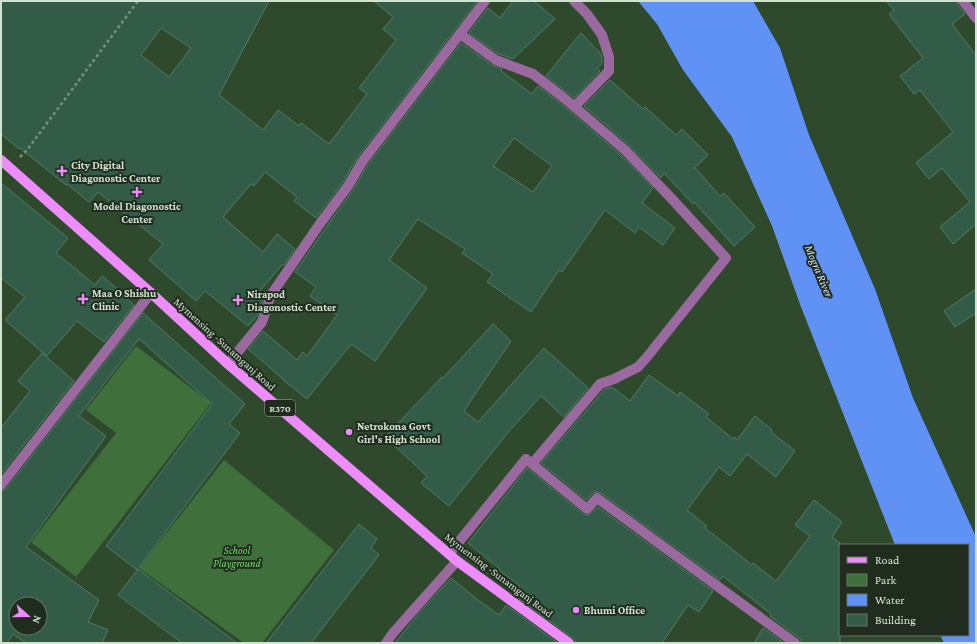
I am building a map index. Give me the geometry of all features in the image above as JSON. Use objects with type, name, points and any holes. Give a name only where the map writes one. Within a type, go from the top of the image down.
[{"type":"main road","name":"Mymensing -Sunamganj Road","points":[[1,160],[151,293],[228,364],[453,558],[568,643]]},
{"type":"street","points":[[228,364],[262,322],[272,295],[319,225],[348,186],[362,162],[485,1]]},
{"type":"street","points":[[574,1],[587,14],[602,35],[608,57],[609,71],[574,107]]},
{"type":"street","points":[[963,1],[976,18]]},
{"type":"street","points":[[460,34],[496,60],[533,74],[574,107],[625,150],[726,258],[638,367],[600,384],[532,464]]},
{"type":"street","points":[[1,485],[151,293]]},
{"type":"street","points":[[386,643],[453,558],[526,458],[587,509],[597,498],[795,643]]},
{"type":"path","points":[[10,168],[26,150],[138,1]]},
{"type":"green space","points":[[136,346],[211,403],[76,577],[31,542],[116,433],[86,410]]},
{"type":"green space","name":"School Playground","points":[[224,460],[334,550],[262,643],[244,643],[139,568]]},
{"type":"water","name":"Mogra River","points":[[638,1],[753,1],[780,48],[809,135],[875,289],[913,398],[976,537],[976,643],[944,643],[940,636],[969,636],[969,544],[895,544],[801,307],[772,226],[732,137],[683,70],[657,24]]},
{"type":"building","points":[[1,1],[269,1],[219,95],[263,130],[278,110],[299,126],[301,123],[329,144],[367,94],[359,88],[396,40],[383,29],[393,17],[374,1],[477,1],[357,158],[343,182],[316,218],[294,201],[297,197],[265,172],[254,186],[251,184],[223,217],[263,252],[277,234],[295,249],[284,265],[283,264],[257,294],[263,299],[258,315],[248,326],[205,291],[196,301],[149,260],[163,244],[98,192],[89,202],[1,134]],"holes":[[[161,28],[191,48],[169,77],[141,55]]]},
{"type":"building","points":[[513,1],[534,1],[555,19],[513,59],[499,54],[469,33],[488,8],[500,18]]},
{"type":"building","points":[[886,1],[957,1],[958,5],[965,14],[952,24],[976,55],[976,224],[953,244],[940,227],[970,202],[942,168],[929,179],[916,163],[953,132],[920,90],[914,94],[900,76],[923,58],[889,14],[894,10]]},
{"type":"building","points":[[581,33],[601,54],[602,63],[597,68],[600,71],[574,98],[546,76]]},
{"type":"building","points":[[461,43],[492,65],[502,69],[501,71],[532,94],[538,86],[621,155],[653,188],[642,203],[675,228],[663,245],[639,227],[635,233],[605,210],[562,272],[559,270],[531,312],[487,282],[493,274],[462,253],[465,249],[418,219],[389,260],[427,288],[375,361],[351,344],[307,399],[248,349],[263,331],[297,360],[303,352],[307,356],[337,315],[310,296],[316,287],[295,272],[353,190],[367,166]],"holes":[[[514,138],[552,166],[533,192],[493,166]]]},
{"type":"building","points":[[610,80],[643,109],[645,107],[676,135],[682,129],[708,155],[695,168],[720,196],[724,193],[755,227],[734,246],[694,202],[693,204],[664,173],[661,178],[629,145],[584,106]]},
{"type":"building","points":[[1,183],[68,238],[56,253],[95,285],[102,276],[125,295],[124,296],[134,305],[104,342],[77,321],[47,356],[5,320],[25,297],[1,278]]},
{"type":"building","points":[[976,289],[976,313],[955,327],[944,311]]},
{"type":"building","points":[[143,313],[245,404],[229,424],[240,433],[137,570],[106,546],[212,404],[139,339],[79,416],[106,436],[26,547],[99,600],[88,622],[108,630],[102,643],[26,643],[16,636],[48,636],[48,596],[8,596],[8,636],[12,636],[7,643],[1,643],[1,491],[6,489]]},
{"type":"building","points":[[493,324],[511,341],[464,411],[478,422],[544,348],[588,388],[564,417],[541,396],[510,430],[449,506],[421,483],[427,476],[385,437]]},
{"type":"building","points":[[42,353],[74,381],[1,474],[1,428],[30,391],[18,381]]},
{"type":"building","points":[[649,375],[678,396],[680,392],[709,414],[706,417],[733,439],[734,437],[737,440],[755,416],[772,430],[771,432],[795,451],[776,477],[747,454],[730,476],[719,467],[687,510],[707,526],[705,528],[752,565],[753,563],[776,581],[810,536],[795,525],[814,500],[842,522],[832,537],[840,543],[840,643],[801,643],[799,638],[770,616],[771,614],[723,576],[720,580],[601,493],[594,492],[586,500],[541,463],[605,389],[612,387],[630,401]]},
{"type":"building","points":[[527,468],[583,514],[589,515],[598,507],[713,591],[699,612],[688,605],[662,643],[575,643],[573,638],[514,595],[520,586],[468,543]]},
{"type":"building","points":[[359,524],[377,539],[371,548],[379,555],[311,643],[266,643]]},
{"type":"building","points":[[138,569],[237,643],[182,643],[118,595]]},
{"type":"building","points":[[451,578],[499,615],[506,605],[558,643],[395,643],[419,613]]},
{"type":"building","points":[[763,628],[784,643],[754,643]]},
{"type":"place","name":"City Digital Diagonostic Center","points":[[62,171]]},
{"type":"place","name":"Model Diagonostic Center","points":[[137,192]]},
{"type":"place","name":"Maa O Shishu Clinic","points":[[83,299]]},
{"type":"place","name":"Nirapod Diagonostic Center","points":[[238,300]]},
{"type":"place","name":"Netrokona Govt Girl's High School","points":[[349,432]]},
{"type":"place","name":"Bhumi Office","points":[[576,610]]}]
